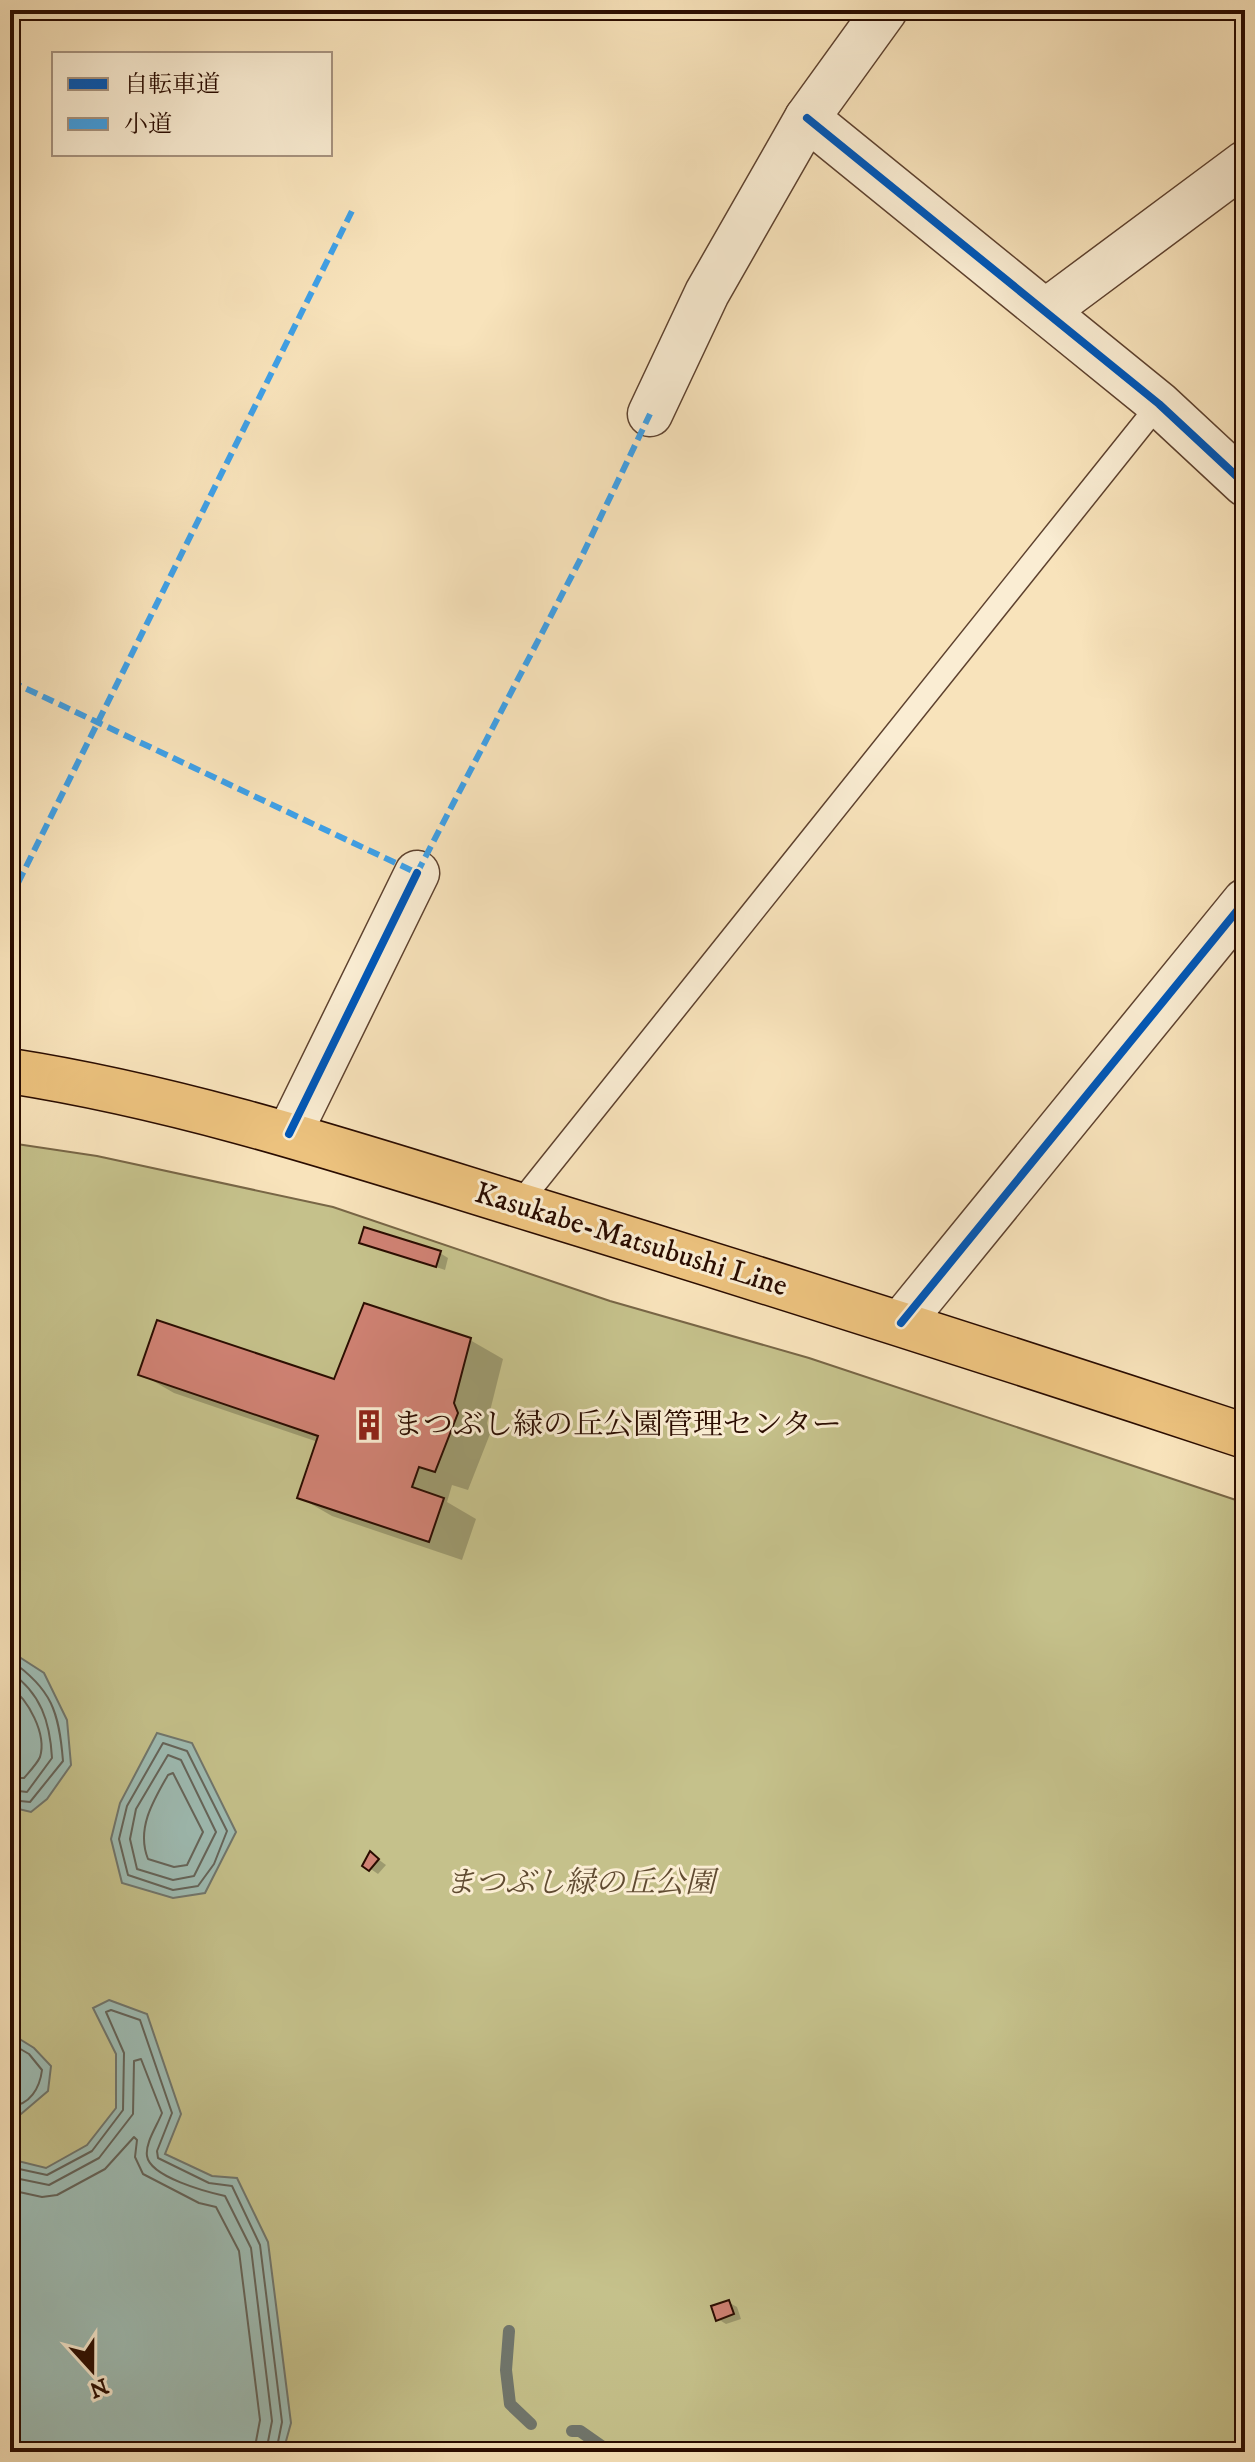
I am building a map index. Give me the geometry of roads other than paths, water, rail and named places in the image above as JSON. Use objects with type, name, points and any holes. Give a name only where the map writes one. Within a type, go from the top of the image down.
[{"type":"main road","name":"Kasukabe-Matsubushi Line","points":[[10,1071],[167,1100],[289,1134],[901,1323],[1245,1436]]},
{"type":"street","points":[[650,414],[707,293],[807,118],[885,10]]},
{"type":"street","points":[[807,118],[1159,404],[1245,484]]},
{"type":"street","points":[[1046,311],[1245,163]]},
{"type":"street","points":[[289,1134],[417,873]]},
{"type":"street","points":[[901,1323],[1245,901]]},
{"type":"lane","points":[[518,1205],[1159,404]]},
{"type":"water","points":[[10,1651],[44,1673],[67,1720],[71,1765],[47,1799],[31,1812],[10,1807]]},
{"type":"water","points":[[157,1733],[192,1743],[236,1832],[205,1893],[173,1898],[122,1883],[111,1839],[120,1803]]},
{"type":"water","points":[[109,2000],[147,2014],[181,2114],[165,2154],[212,2176],[237,2178],[268,2242],[291,2423],[283,2452],[10,2452],[10,2159],[46,2168],[87,2145],[116,2108],[116,2054],[93,2008]]},
{"type":"water","points":[[10,2033],[34,2048],[51,2066],[48,2091],[21,2114],[10,2113]]},
{"type":"waterway","points":[[509,2331],[506,2370],[510,2404],[531,2424]]},
{"type":"waterway","points":[[572,2431],[580,2431],[610,2452]]},
{"type":"place","name":"まつぶし緑の丘公園管理センター","points":[[369,1425]]},
{"type":"park label","name":"まつぶし緑の丘公園","points":[[580,1883]]}]
